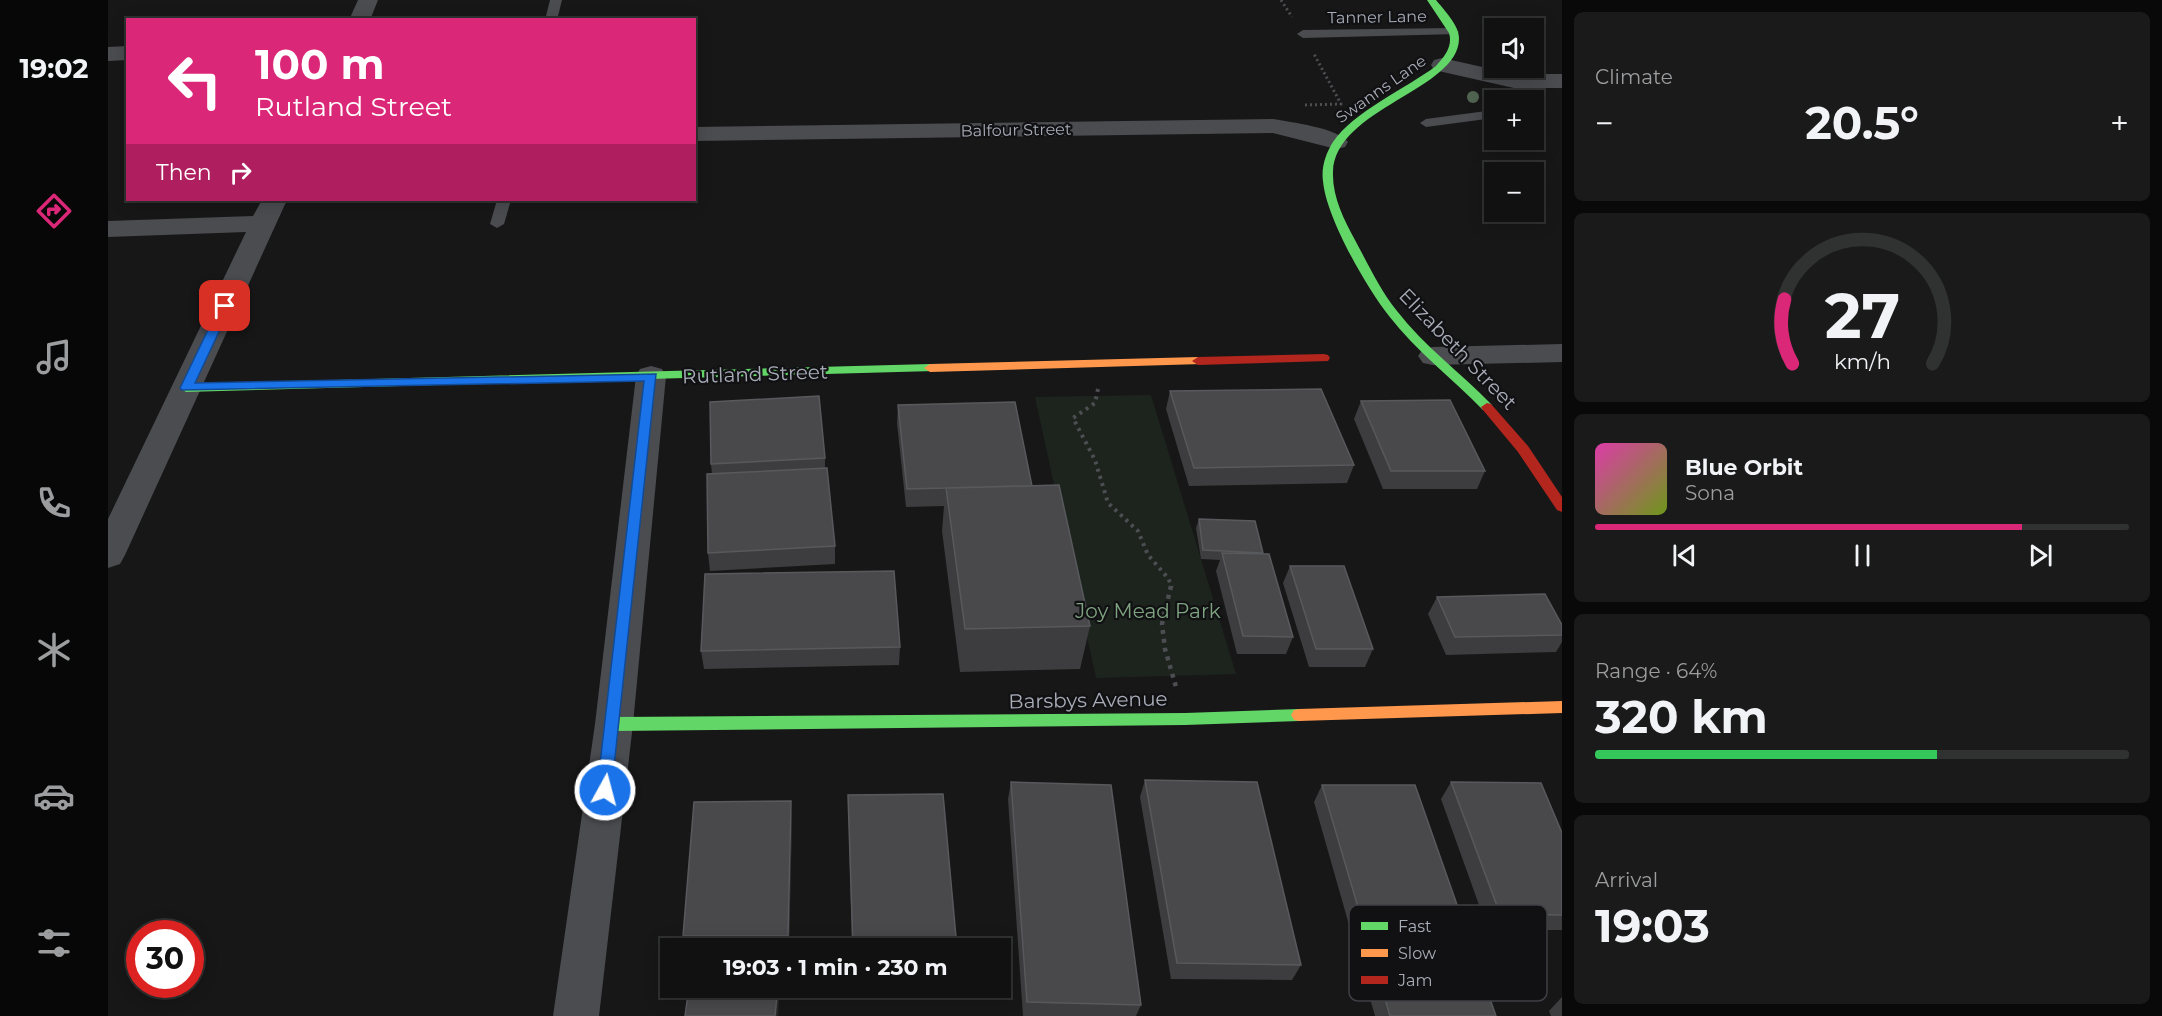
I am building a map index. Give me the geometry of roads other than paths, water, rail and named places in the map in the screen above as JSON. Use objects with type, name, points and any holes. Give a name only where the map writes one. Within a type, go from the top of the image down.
[{"type":"street","points":[[360,18],[368,0]]},
{"type":"street","points":[[1431,0],[1453,32]]},
{"type":"street","name":"Swanns Lane","points":[[1336,142],[1360,119],[1427,80],[1451,54],[1455,44],[1453,32]]},
{"type":"street","points":[[108,54],[126,53]]},
{"type":"street","points":[[1442,64],[1527,90]]},
{"type":"street","points":[[1539,90],[1562,81]]},
{"type":"street","name":"Balfour Street","points":[[696,134],[1273,126],[1308,133],[1336,142]]},
{"type":"street","name":"Elizabeth Street","points":[[1336,142],[1329,159],[1328,180],[1332,202],[1378,293],[1401,323],[1494,415],[1526,452],[1562,507]]},
{"type":"street","points":[[108,229],[268,212]]},
{"type":"street","points":[[108,555],[268,212]]},
{"type":"street","points":[[1433,356],[1562,353]]},
{"type":"street","name":"Rutland Street","points":[[186,388],[1324,358]]},
{"type":"street","points":[[576,1016],[614,724],[651,376]]},
{"type":"street","name":"Barsbys Avenue","points":[[614,724],[1185,719],[1562,707]]},
{"type":"lane","points":[[552,18],[556,0]]},
{"type":"lane","name":"Tanner Lane","points":[[1303,34],[1453,32]]},
{"type":"lane","points":[[1426,123],[1484,115]]},
{"type":"lane","points":[[497,224],[504,201]]},
{"type":"park label","name":"Joy Mead Park","points":[[1148,611]]}]
